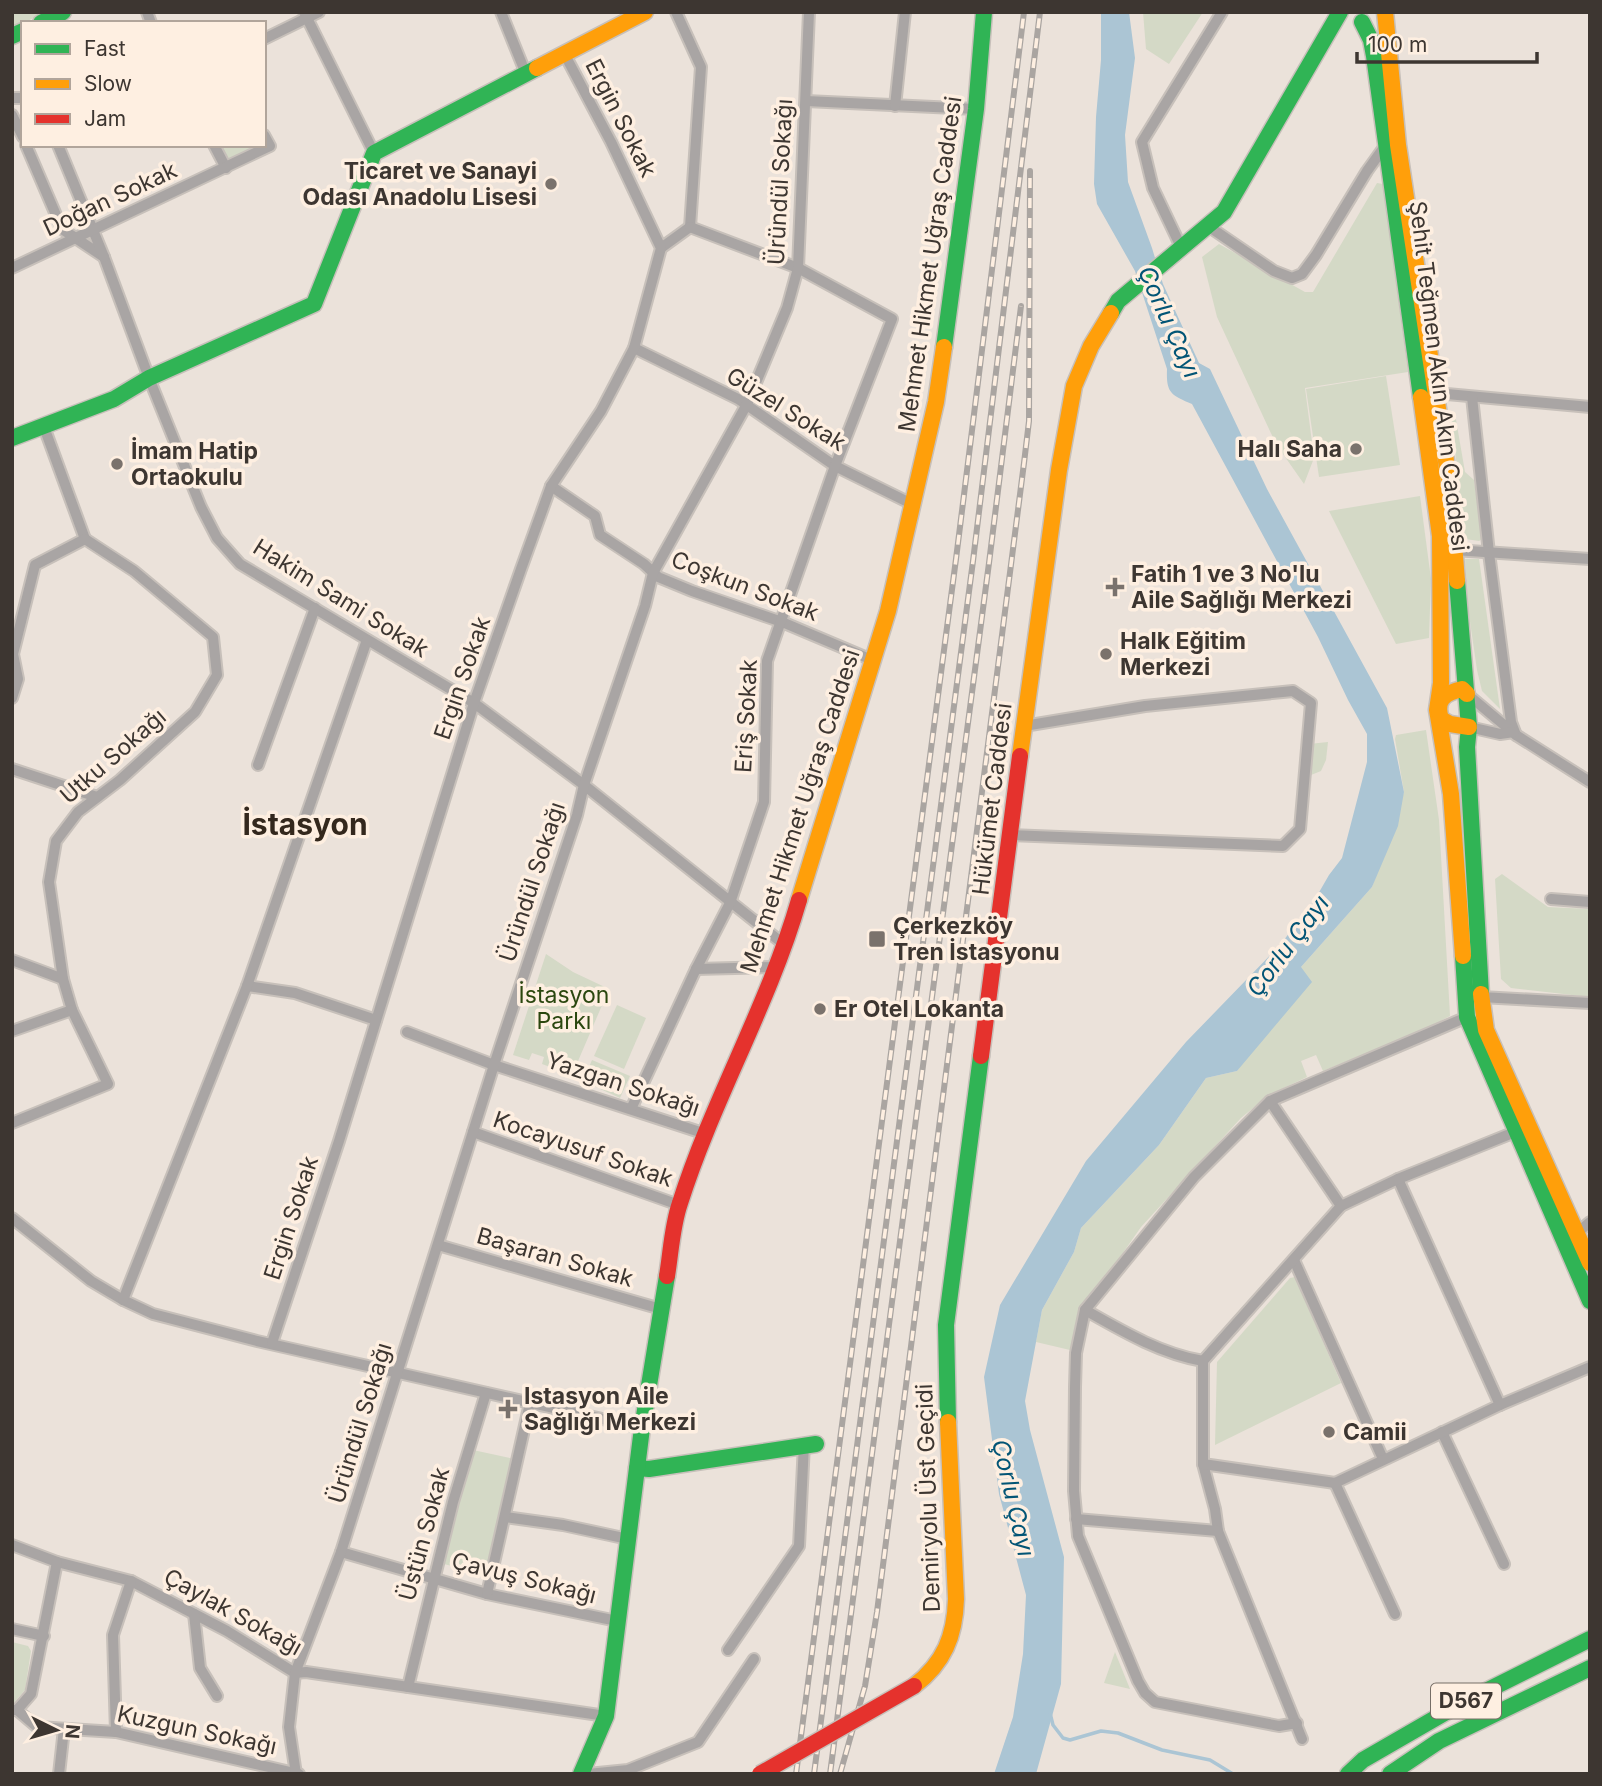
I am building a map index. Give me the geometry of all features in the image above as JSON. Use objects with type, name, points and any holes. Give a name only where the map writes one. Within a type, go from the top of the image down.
[{"type":"main road","points":[[45,21],[64,12]]},
{"type":"main road","points":[[12,438],[114,399],[149,378],[314,304],[374,153],[645,12]]},
{"type":"main road","name":"Mehmet Hikmet Uğraş Caddesi","points":[[581,1774],[606,1716],[642,1429],[679,1205],[706,1134],[786,946],[888,611],[914,505],[936,402],[976,109],[984,12]]},
{"type":"main road","points":[[1178,253],[1224,212],[1340,12]]},
{"type":"main road","points":[[1330,30],[1355,18],[1376,20],[1384,12]]},
{"type":"main road","name":"Şehit Teğmen Akın Akın Caddesi","points":[[1384,12],[1398,145],[1448,481],[1469,727]]},
{"type":"main road","name":"Şehit Teğmen Akın Akın Caddesi","points":[[1355,18],[1371,40],[1374,55],[1440,536],[1441,683],[1437,710],[1451,794],[1467,1017],[1590,1301]]},
{"type":"main road","name":"Hükümet Caddesi","points":[[946,1325],[1024,726],[1059,470],[1074,386],[1091,346],[1118,300],[1178,253]]},
{"type":"main road","points":[[1467,694],[1462,690],[1448,692],[1442,696],[1437,710],[1441,719],[1450,724],[1469,727],[1467,759],[1486,1030],[1590,1263]]},
{"type":"main road","name":"Demiryolu Üst Geçidi","points":[[760,1774],[928,1677],[946,1654],[955,1630],[956,1618],[946,1325]]},
{"type":"main road","points":[[637,1468],[649,1469],[810,1444]]},
{"type":"main road","name":"D567","points":[[1348,1774],[1363,1760],[1460,1704],[1588,1639]]},
{"type":"main road","name":"D567","points":[[1390,1774],[1439,1741],[1590,1668]]},
{"type":"street","points":[[266,38],[306,15],[319,12]]},
{"type":"street","points":[[501,12],[526,74]]},
{"type":"street","points":[[676,12],[701,67],[690,227]]},
{"type":"street","name":"Üründül Sokağı","points":[[297,1774],[289,1727],[295,1673],[341,1552],[494,1065],[645,606],[653,573],[747,404],[788,308],[798,268],[809,12]]},
{"type":"street","points":[[895,106],[905,12]]},
{"type":"street","points":[[1178,253],[1153,188],[1142,142],[1223,12]]},
{"type":"street","points":[[306,15],[374,153]]},
{"type":"street","name":"Ergin Sokak","points":[[272,1343],[474,703],[551,486],[601,411],[634,348],[661,248],[611,142],[565,55]]},
{"type":"street","points":[[806,102],[976,109]]},
{"type":"street","points":[[12,114],[21,133]]},
{"type":"street","name":"Doğan Sokak","points":[[12,268],[270,146],[266,139]]},
{"type":"street","points":[[1208,226],[1274,271],[1292,278],[1302,274],[1385,146]]},
{"type":"street","points":[[27,147],[62,229],[104,257]]},
{"type":"street","name":"Hakim Sami Sokak","points":[[59,147],[201,507],[217,538],[240,564],[474,703],[584,785],[786,946]]},
{"type":"street","points":[[215,147],[226,168]]},
{"type":"street","points":[[661,248],[690,227]]},
{"type":"street","points":[[690,227],[798,268]]},
{"type":"street","name":"Eriş Sokak","points":[[631,1109],[730,903],[764,802],[767,661],[835,466],[892,319],[798,268]]},
{"type":"street","name":"Güzel Sokak","points":[[634,348],[747,404],[835,466],[914,505]]},
{"type":"street","points":[[1436,393],[1590,407]]},
{"type":"street","points":[[1472,397],[1489,552],[1511,722],[1515,734]]},
{"type":"street","points":[[12,698],[18,680],[13,654],[35,565],[85,539],[44,427]]},
{"type":"street","name":"Coşkun Sokak","points":[[551,486],[595,516],[600,536],[644,564],[653,573],[692,591],[782,622],[872,660]]},
{"type":"street","name":"Utku Sokağı","points":[[12,1124],[108,1084],[72,1010],[63,979],[49,882],[56,841],[78,812],[120,780],[195,712],[217,675],[213,637],[134,571],[85,539]]},
{"type":"street","points":[[1454,550],[1590,559]]},
{"type":"street","points":[[258,765],[315,608]]},
{"type":"street","points":[[123,1300],[247,986],[367,640]]},
{"type":"street","points":[[1011,835],[1283,846],[1300,828],[1311,703],[1293,691],[1145,706],[1024,726]]},
{"type":"street","points":[[1467,694],[1515,734],[1588,778]]},
{"type":"street","points":[[1469,727],[1500,734],[1515,734]]},
{"type":"street","points":[[12,769],[97,797]]},
{"type":"street","points":[[1551,899],[1590,902]]},
{"type":"street","points":[[12,960],[63,979]]},
{"type":"street","points":[[696,969],[777,967]]},
{"type":"street","points":[[247,986],[295,993],[376,1020]]},
{"type":"street","points":[[1482,997],[1590,1003]]},
{"type":"street","points":[[12,1031],[72,1010]]},
{"type":"street","points":[[1297,1723],[1279,1726],[1240,1719],[1155,1702],[1145,1693],[1078,1536],[1074,1444],[1076,1353],[1085,1310],[1194,1177],[1270,1101],[1467,1017]]},
{"type":"street","name":"Yazgan Sokağı","points":[[408,1032],[494,1065],[706,1134]]},
{"type":"street","points":[[1270,1101],[1341,1206]]},
{"type":"street","name":"Kocayusuf Sokak","points":[[473,1132],[679,1205]]},
{"type":"street","points":[[1302,1739],[1218,1531],[1203,1464],[1203,1361],[1341,1206],[1398,1179],[1515,1132]]},
{"type":"street","points":[[1398,1179],[1500,1405]]},
{"type":"street","points":[[12,1218],[91,1281],[153,1314],[257,1341],[398,1371],[642,1429]]},
{"type":"street","points":[[1576,1234],[1590,1222]]},
{"type":"street","name":"Başaran Sokak","points":[[438,1245],[661,1309]]},
{"type":"street","points":[[1294,1260],[1383,1459]]},
{"type":"street","points":[[1085,1310],[1138,1339],[1183,1358],[1203,1361]]},
{"type":"street","points":[[1203,1464],[1335,1483],[1500,1405],[1590,1367]]},
{"type":"street","name":"Üstün Sokak","points":[[408,1687],[433,1577],[486,1393]]},
{"type":"street","points":[[487,1594],[530,1404]]},
{"type":"street","points":[[1442,1432],[1504,1564]]},
{"type":"street","points":[[728,1650],[799,1546],[810,1444]]},
{"type":"street","points":[[1335,1483],[1395,1614]]},
{"type":"street","points":[[505,1517],[563,1525],[628,1539]]},
{"type":"street","points":[[1076,1519],[1218,1531]]},
{"type":"street","name":"Çaylak Sokağı","points":[[12,1545],[57,1562],[131,1581],[226,1631],[295,1673],[306,1672],[606,1716]]},
{"type":"street","name":"Çavuş Sokağı","points":[[341,1552],[487,1594],[617,1621]]},
{"type":"street","points":[[15,1710],[31,1694],[57,1562]]},
{"type":"street","points":[[116,1732],[113,1635],[131,1581]]},
{"type":"street","points":[[194,1614],[200,1668],[217,1696]]},
{"type":"street","points":[[12,1629],[44,1636]]},
{"type":"street","points":[[588,1774],[628,1770],[698,1742],[754,1659]]},
{"type":"street","name":"Kuzgun Sokağı","points":[[15,1710],[37,1727],[116,1732],[297,1774]]},
{"type":"street","points":[[59,1774],[64,1729]]},
{"type":"green space","points":[[12,12],[45,12],[28,21],[21,21],[21,24],[12,29]]},
{"type":"green space","points":[[1143,12],[1203,12],[1169,64],[1146,49]]},
{"type":"green space","points":[[219,147],[253,147],[229,160],[224,158]]},
{"type":"green space","points":[[1377,183],[1383,184],[1408,372],[1305,388],[1314,458],[1304,484],[1276,444],[1217,317],[1202,257],[1219,244],[1305,292],[1313,292]]},
{"type":"green space","points":[[1386,376],[1400,465],[1319,477],[1306,389]]},
{"type":"green space","points":[[1455,414],[1465,472],[1474,480],[1482,539],[1479,541],[1465,539],[1451,415]]},
{"type":"green space","points":[[1420,496],[1431,579],[1429,638],[1396,644],[1329,511]]},
{"type":"green space","points":[[1465,559],[1479,559],[1500,709],[1482,691],[1477,670],[1468,608]]},
{"type":"green space","points":[[1426,730],[1439,820],[1450,1016],[1323,1071],[1316,1055],[1301,1061],[1307,1077],[1269,1095],[1241,1118],[1141,1227],[1081,1313],[1070,1350],[1036,1342],[1042,1310],[1074,1252],[1081,1228],[1159,1145],[1206,1078],[1237,1071],[1301,967],[1372,887],[1404,792],[1396,735]]},
{"type":"green space","points":[[1328,742],[1326,760],[1321,771],[1306,777],[1309,744]]},
{"type":"green space","points":[[1502,874],[1548,907],[1590,909],[1590,997],[1511,988],[1501,979],[1495,879]]},
{"type":"green space","name":"İstasyon Parkı","points":[[546,954],[573,972],[609,989],[572,1075],[542,1064],[544,1057],[532,1053],[529,1060],[513,1055]]},
{"type":"green space","points":[[617,1005],[646,1018],[624,1069],[594,1056]]},
{"type":"green space","points":[[592,1060],[630,1076],[620,1098],[583,1081]]},
{"type":"green space","points":[[1295,1277],[1341,1383],[1215,1445],[1217,1362],[1290,1278]]},
{"type":"green space","points":[[473,1450],[514,1459],[488,1574],[439,1563]]},
{"type":"green space","points":[[12,1642],[28,1646],[31,1651],[25,1690],[12,1705]]},
{"type":"green space","points":[[1115,1652],[1130,1689],[1104,1683]]},
{"type":"water","name":"Çorlu Çayı","points":[[1101,12],[1129,12],[1135,58],[1125,135],[1128,182],[1163,284],[1199,363],[1210,369],[1267,489],[1387,708],[1404,792],[1398,826],[1372,887],[1301,967],[1312,982],[1237,1071],[1206,1078],[1159,1145],[1081,1228],[1074,1252],[1042,1310],[1025,1401],[1030,1430],[1064,1557],[1061,1684],[1036,1774],[994,1774],[1013,1717],[1023,1654],[1026,1595],[999,1494],[984,1377],[1000,1305],[1086,1161],[1186,1042],[1280,945],[1314,901],[1342,858],[1367,762],[1367,734],[1318,637],[1192,404],[1175,395],[1169,388],[1167,369],[1135,271],[1097,204],[1094,184]]},
{"type":"waterway","points":[[1050,1713],[1053,1725],[1063,1738],[1070,1740],[1101,1731],[1118,1733],[1162,1750],[1210,1760],[1233,1774]]},
{"type":"railway","points":[[796,1774],[956,559],[1024,12]]},
{"type":"railway","points":[[814,1774],[973,561],[1040,12]]},
{"type":"railway","points":[[840,1774],[865,1686],[877,1612],[1029,421],[1030,171]]},
{"type":"railway","points":[[830,1774],[1021,306]]},
{"type":"traffic: fast","points":[[45,21],[63,12]]},
{"type":"traffic: fast","points":[[944,347],[976,109],[984,12]]},
{"type":"traffic: fast","points":[[1111,313],[1118,301],[1224,212],[1340,12]]},
{"type":"traffic: fast","points":[[1362,22],[1371,40],[1374,56],[1421,397]]},
{"type":"traffic: fast","points":[[12,36],[21,32]]},
{"type":"traffic: fast","points":[[12,438],[114,399],[149,378],[314,304],[374,153],[537,68]]},
{"type":"traffic: fast","points":[[1457,581],[1469,727],[1467,747],[1481,994]]},
{"type":"traffic: fast","points":[[1463,956],[1467,1017],[1590,1301]]},
{"type":"traffic: fast","points":[[948,1422],[946,1325],[981,1056]]},
{"type":"traffic: fast","points":[[581,1774],[606,1716],[642,1428],[667,1276]]},
{"type":"traffic: fast","points":[[637,1468],[649,1469],[816,1444]]},
{"type":"traffic: fast","points":[[1348,1774],[1363,1760],[1460,1704],[1590,1639]]},
{"type":"traffic: fast","points":[[1390,1774],[1439,1741],[1590,1668]]},
{"type":"traffic: slow","points":[[537,68],[645,12]]},
{"type":"traffic: slow","points":[[1385,12],[1398,145],[1449,481],[1457,581]]},
{"type":"traffic: slow","points":[[1020,756],[1059,470],[1074,386],[1091,346],[1111,313]]},
{"type":"traffic: slow","points":[[799,900],[888,611],[936,402],[944,347]]},
{"type":"traffic: slow","points":[[1421,397],[1440,536],[1441,683],[1437,710],[1451,794],[1463,956]]},
{"type":"traffic: slow","points":[[1467,694],[1462,689],[1446,695],[1440,702],[1439,712],[1441,719],[1450,724],[1469,727]]},
{"type":"traffic: slow","points":[[1481,994],[1486,1030],[1590,1263]]},
{"type":"traffic: slow","points":[[914,1686],[933,1668],[946,1648],[955,1612],[948,1422]]},
{"type":"traffic: jam","points":[[981,1056],[1020,756]]},
{"type":"traffic: jam","points":[[667,1276],[675,1221],[693,1164],[772,977],[799,900]]},
{"type":"traffic: jam","points":[[760,1774],[914,1686]]},
{"type":"place","name":"Ticaret ve Sanayi Odası Anadolu Lisesi","points":[[551,184]]},
{"type":"place","name":"Halı Saha","points":[[1356,449]]},
{"type":"place","name":"İmam Hatip Ortaokulu","points":[[117,464]]},
{"type":"place","name":"Fatih 1 ve 3 No'lu Aile Sağlığı Merkezi","points":[[1115,587]]},
{"type":"place","name":"Halk Eğitim Merkezi","points":[[1106,654]]},
{"type":"place","name":"Çerkezköy Tren İstasyonu","points":[[877,939]]},
{"type":"place","name":"Er Otel Lokanta","points":[[820,1009]]},
{"type":"place","name":"Istasyon Aile Sağlığı Merkezi","points":[[508,1409]]},
{"type":"place","name":"Camii","points":[[1329,1432]]},
{"type":"district","name":"İstasyon","points":[[305,825]]}]
